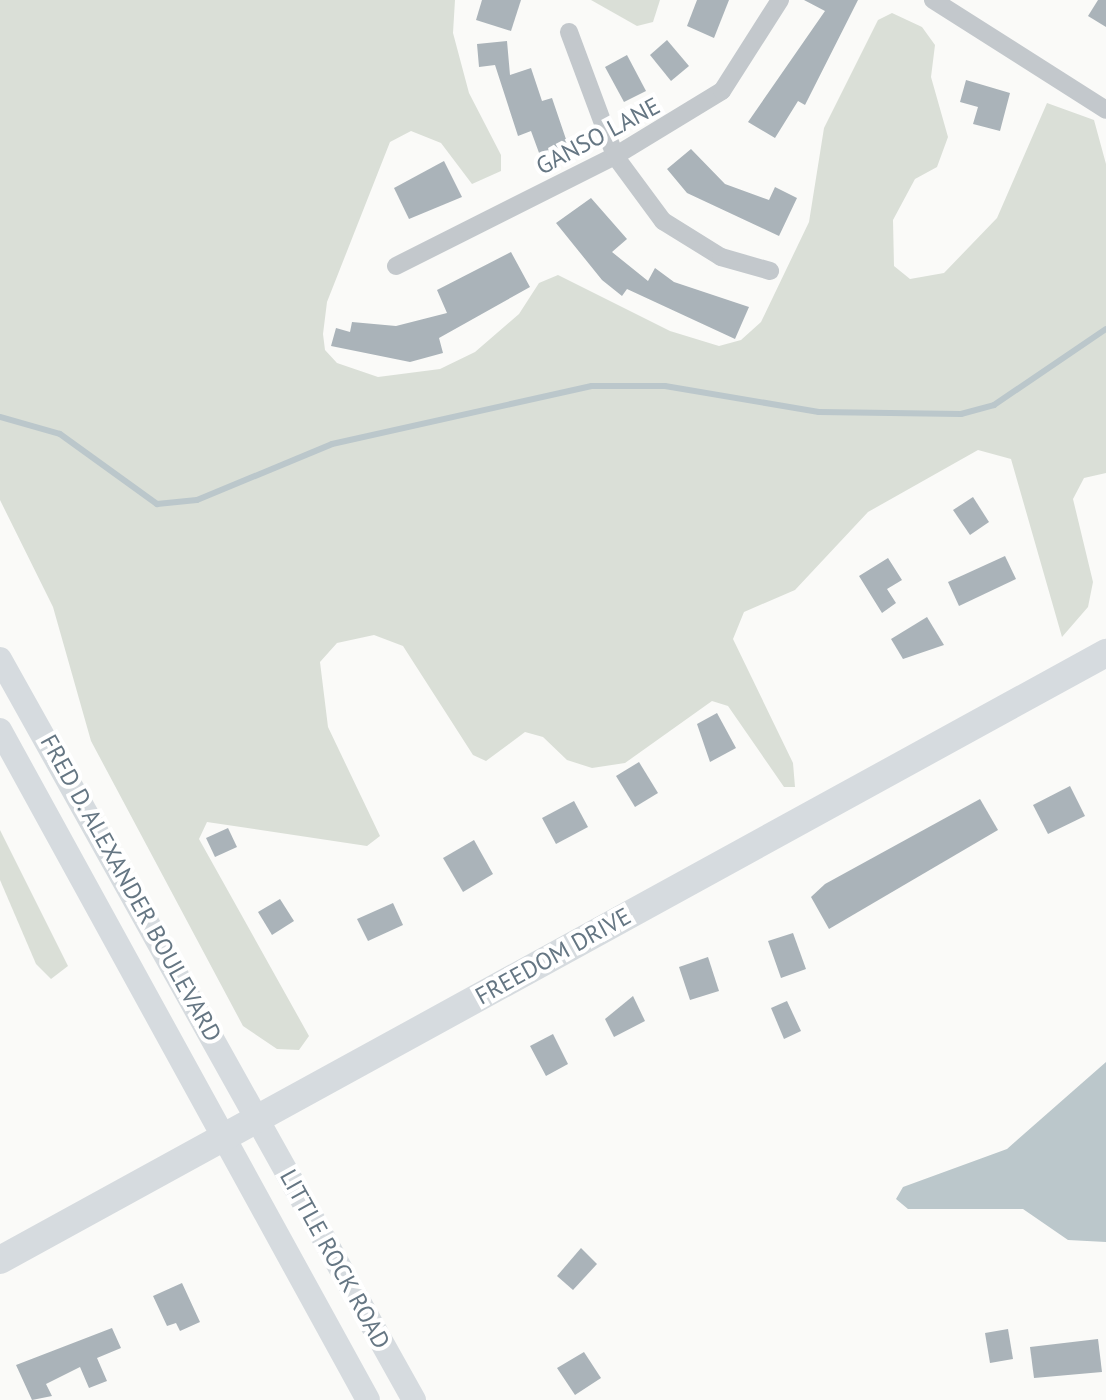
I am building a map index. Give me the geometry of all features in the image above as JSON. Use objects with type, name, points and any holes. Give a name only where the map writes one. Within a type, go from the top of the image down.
[{"type":"main road","name":"FREEDOM DRIVE","points":[[0,1260],[1106,653]]},
{"type":"main road","name":"FRED D. ALEXANDER BOULEVARD","points":[[0,659],[258,1118]]},
{"type":"main road","name":"FRED D. ALEXANDER BOULEVARD","points":[[0,730],[222,1138]]},
{"type":"main road","name":"LITTLE ROCK ROAD","points":[[258,1118],[414,1400]]},
{"type":"main road","name":"LITTLE ROCK ROAD","points":[[222,1138],[368,1400]]},
{"type":"street","name":"GANSO LANE","points":[[396,266],[615,156],[722,91],[780,0]]},
{"type":"street","points":[[933,0],[1106,110]]},
{"type":"street","points":[[569,32],[615,156],[684,238],[770,271]]},
{"type":"shaded area","points":[[0,0],[455,0],[453,33],[469,93],[501,155],[501,171],[472,184],[441,143],[411,131],[390,142],[327,302],[323,334],[325,350],[337,363],[378,377],[440,369],[475,352],[519,314],[539,283],[558,275],[670,331],[719,346],[741,340],[761,322],[809,222],[824,128],[878,20],[892,13],[922,27],[935,45],[931,77],[948,137],[937,167],[915,179],[893,220],[894,266],[910,279],[944,273],[997,218],[1047,103],[1094,120],[1106,164],[1106,473],[1084,478],[1073,499],[1093,582],[1088,607],[1062,637],[1011,459],[978,450],[868,512],[795,590],[744,612],[733,639],[793,763],[795,787],[784,787],[728,706],[712,701],[625,763],[592,768],[567,760],[543,737],[525,732],[486,761],[473,755],[403,646],[374,635],[337,643],[320,662],[328,727],[380,836],[367,846],[207,822],[199,839],[309,1036],[299,1050],[277,1049],[243,1026],[91,741],[53,607],[0,500]]},
{"type":"shaded area","points":[[591,0],[660,0],[653,22],[637,26]]},
{"type":"shaded area","points":[[0,830],[68,966],[51,979],[36,964],[0,880]]},
{"type":"shaded area","points":[[1106,1062],[1106,1242],[1068,1240],[1023,1209],[908,1209],[896,1199],[903,1187],[1007,1149]]},
{"type":"building","points":[[482,0],[521,0],[511,31],[476,20]]},
{"type":"building","points":[[697,0],[729,0],[714,38],[687,26]]},
{"type":"building","points":[[804,0],[858,0],[805,105],[798,101],[775,138],[748,122],[825,11]]},
{"type":"building","points":[[1098,0],[1106,0],[1106,27],[1088,16]]},
{"type":"building","points":[[667,40],[689,66],[671,81],[650,55]]},
{"type":"building","points":[[507,41],[510,75],[531,68],[542,101],[552,98],[570,151],[542,161],[531,131],[518,136],[495,65],[479,67],[477,44]]},
{"type":"building","points":[[627,55],[646,91],[624,102],[605,67]]},
{"type":"building","points":[[966,80],[1010,93],[1000,131],[973,124],[978,107],[960,102]]},
{"type":"building","points":[[691,149],[725,184],[769,200],[775,187],[797,198],[779,236],[687,193],[667,169]]},
{"type":"building","points":[[444,161],[462,197],[409,219],[394,188]]},
{"type":"building","points":[[591,198],[627,239],[612,252],[648,281],[655,268],[674,282],[749,307],[735,339],[627,289],[622,296],[602,280],[556,223]]},
{"type":"building","points":[[511,252],[530,287],[439,338],[443,353],[410,362],[331,346],[336,328],[350,332],[352,322],[396,326],[447,313],[437,290]]},
{"type":"building","points":[[973,497],[989,522],[970,535],[953,510]]},
{"type":"building","points":[[1005,556],[1016,579],[959,606],[948,582]]},
{"type":"building","points":[[888,558],[902,580],[887,589],[896,603],[882,613],[859,576]]},
{"type":"building","points":[[927,617],[944,645],[903,659],[891,639]]},
{"type":"building","points":[[717,713],[736,748],[710,762],[697,724]]},
{"type":"building","points":[[639,762],[658,793],[635,807],[616,776]]},
{"type":"building","points":[[1070,786],[1085,816],[1048,834],[1033,805]]},
{"type":"building","points":[[980,799],[998,830],[829,929],[811,897],[825,884]]},
{"type":"building","points":[[574,801],[588,827],[556,844],[542,818]]},
{"type":"building","points":[[228,828],[237,847],[215,857],[206,838]]},
{"type":"building","points":[[474,840],[493,874],[463,892],[443,858]]},
{"type":"building","points":[[280,899],[294,921],[272,935],[258,912]]},
{"type":"building","points":[[393,903],[403,925],[368,941],[357,919]]},
{"type":"building","points":[[793,933],[806,969],[781,978],[768,941]]},
{"type":"building","points":[[708,957],[719,991],[690,1000],[679,967]]},
{"type":"building","points":[[633,996],[645,1021],[614,1037],[605,1019]]},
{"type":"building","points":[[787,1001],[801,1031],[784,1039],[771,1008]]},
{"type":"building","points":[[553,1034],[568,1064],[546,1076],[530,1046]]},
{"type":"building","points":[[581,1248],[597,1264],[573,1290],[557,1276]]},
{"type":"building","points":[[182,1283],[200,1322],[180,1331],[176,1323],[167,1326],[153,1296]]},
{"type":"building","points":[[112,1328],[121,1348],[97,1358],[107,1381],[89,1388],[80,1367],[46,1384],[52,1396],[32,1400],[16,1365]]},
{"type":"building","points":[[1008,1329],[1013,1359],[990,1363],[985,1333]]},
{"type":"building","points":[[1098,1339],[1102,1372],[1034,1378],[1030,1347]]},
{"type":"building","points":[[584,1352],[601,1378],[575,1395],[557,1368]]},
{"type":"waterway","points":[[0,417],[60,434],[157,504],[197,500],[332,444],[592,386],[665,386],[819,412],[961,414],[994,405],[1106,329]]}]
